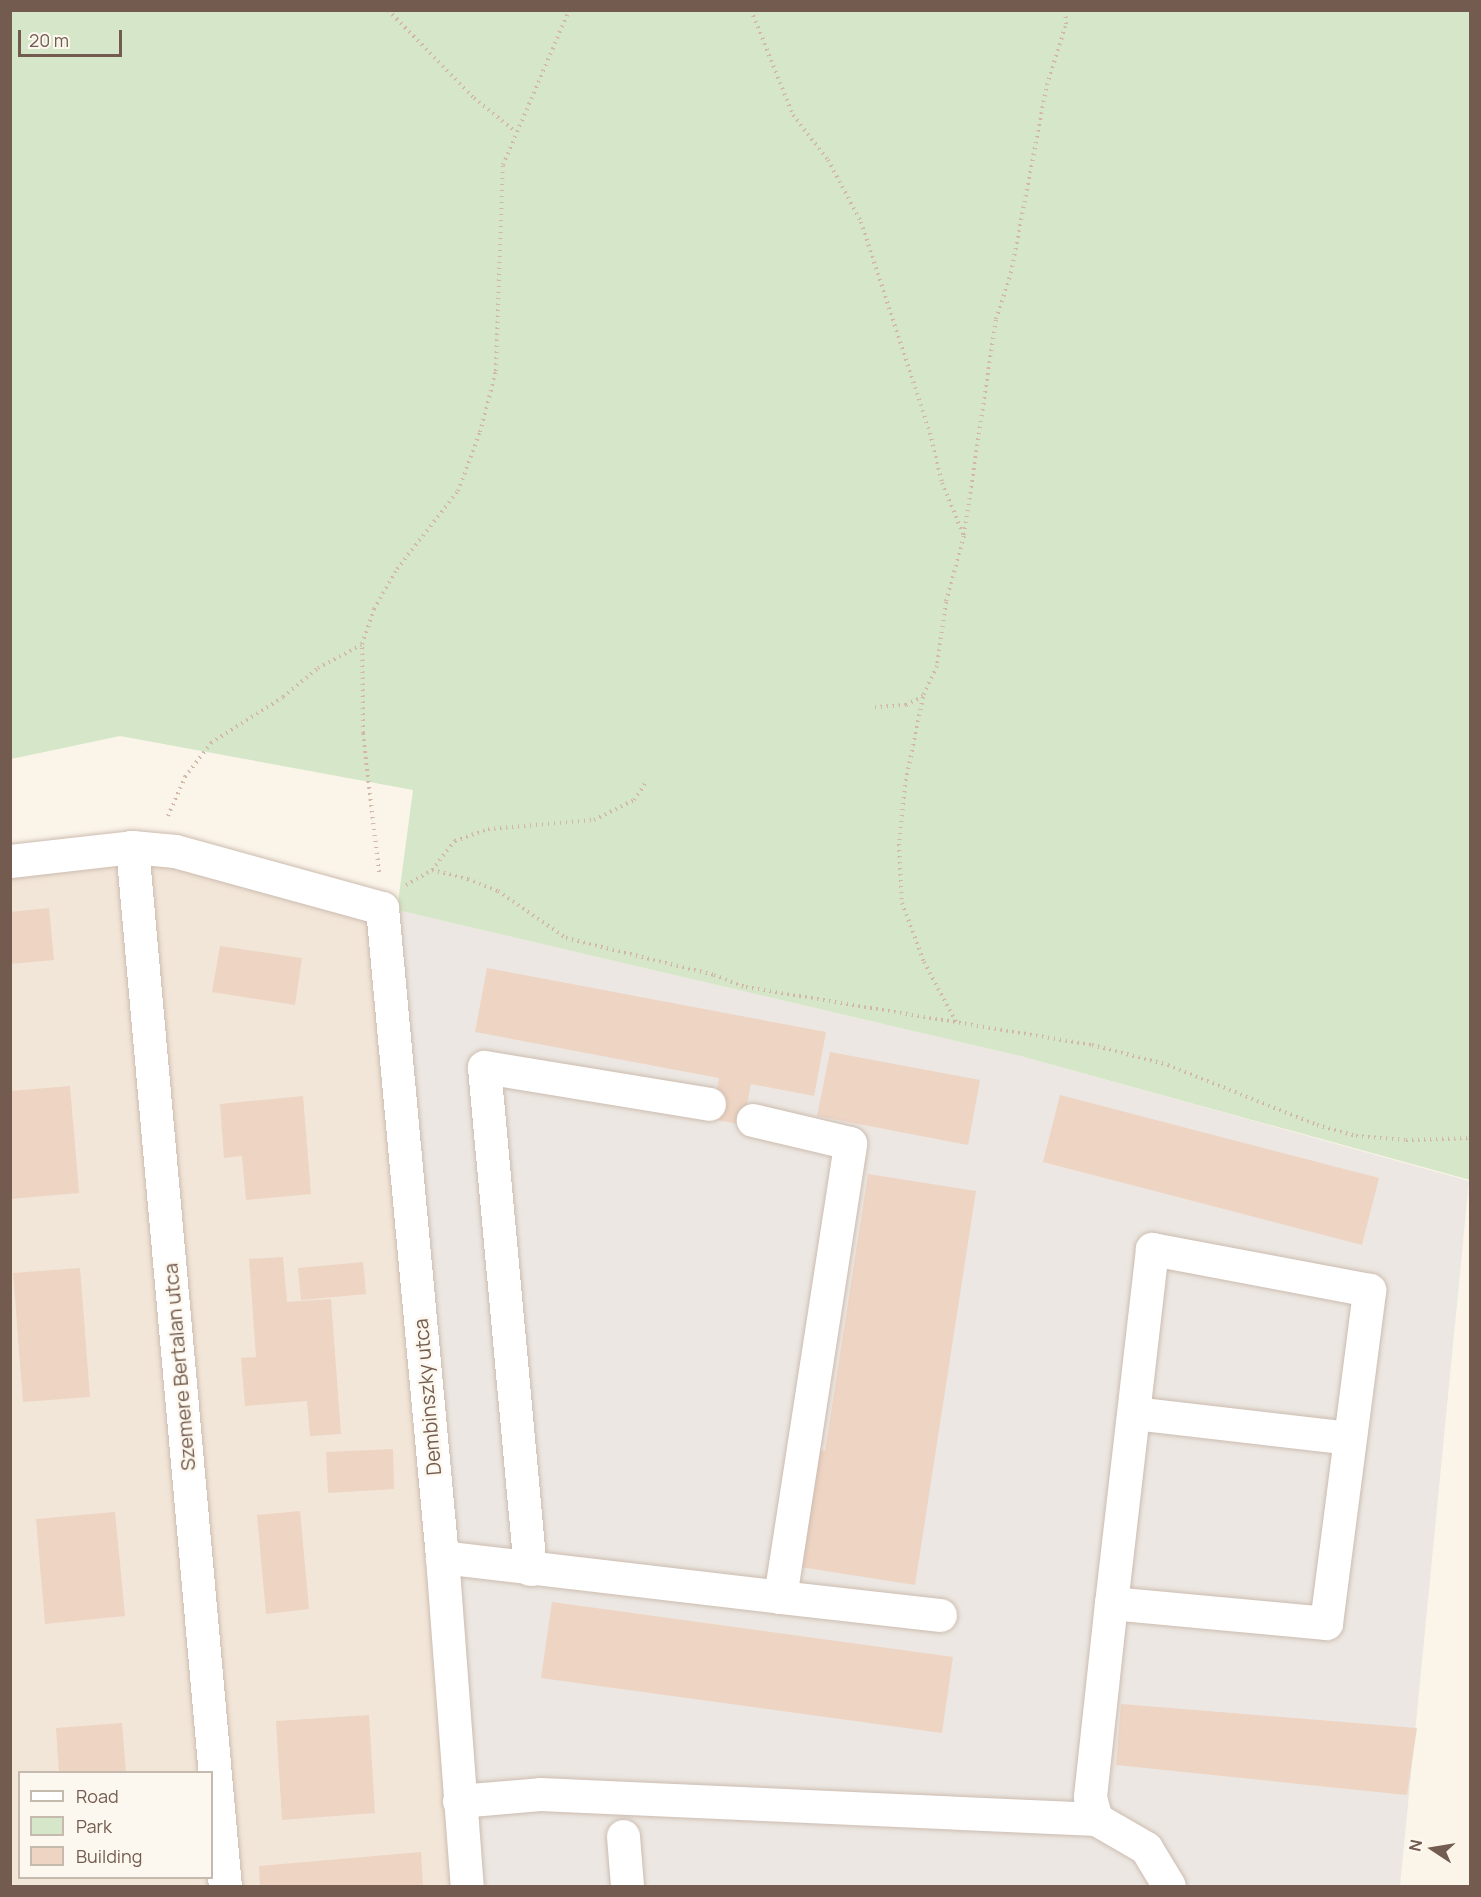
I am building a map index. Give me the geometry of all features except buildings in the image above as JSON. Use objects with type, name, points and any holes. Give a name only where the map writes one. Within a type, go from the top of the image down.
[{"type":"street","points":[[10,861],[146,849],[381,908]]},
{"type":"street","name":"Szemere Bertalan utca","points":[[146,849],[225,1887]]},
{"type":"street","name":"Dembinszky utca","points":[[381,908],[442,1557],[467,1887]]},
{"type":"street","points":[[531,1569],[484,1067],[709,1104]]},
{"type":"street","points":[[753,1120],[850,1143],[780,1597]]},
{"type":"street","points":[[1096,1819],[1090,1797],[1111,1602],[1152,1249],[1369,1290],[1326,1623],[1111,1602]]},
{"type":"street","points":[[1134,1413],[1350,1438]]},
{"type":"street","points":[[442,1557],[940,1615]]},
{"type":"street","points":[[459,1800],[540,1794],[1096,1819],[1146,1848],[1169,1887]]},
{"type":"street","points":[[623,1836],[627,1887]]},
{"type":"path","points":[[388,10],[474,98],[516,132]]},
{"type":"path","points":[[381,908],[363,733],[362,645],[374,609],[397,569],[458,491],[480,432],[496,371],[503,165],[569,10]]},
{"type":"path","points":[[751,10],[793,115],[828,160],[861,222],[930,433],[942,483],[964,536]]},
{"type":"path","points":[[956,1022],[924,962],[902,903],[899,844],[905,785],[923,696],[937,666],[946,602],[964,536],[996,319],[1011,273],[1047,85],[1066,24],[1065,10]]},
{"type":"path","points":[[146,849],[168,814],[185,777],[211,743],[283,697],[318,669],[362,645]]},
{"type":"path","points":[[875,707],[906,705],[923,696]]},
{"type":"path","points":[[381,908],[414,878],[432,870],[455,841],[488,829],[594,820],[634,800],[647,781]]},
{"type":"path","points":[[432,870],[498,891],[566,938],[714,975],[746,987],[1053,1037],[1168,1065],[1317,1125],[1356,1136],[1470,1138]]},
{"type":"shaded area","points":[[141,858],[397,910],[466,1886],[11,1886],[11,870]]},
{"type":"shaded area","points":[[397,910],[1024,1057],[1469,1181],[1400,1886],[466,1886]]},
{"type":"green space","points":[[10,11],[1470,11],[1470,1180],[1024,1057],[397,910],[413,790],[120,736],[11,759]]}]
